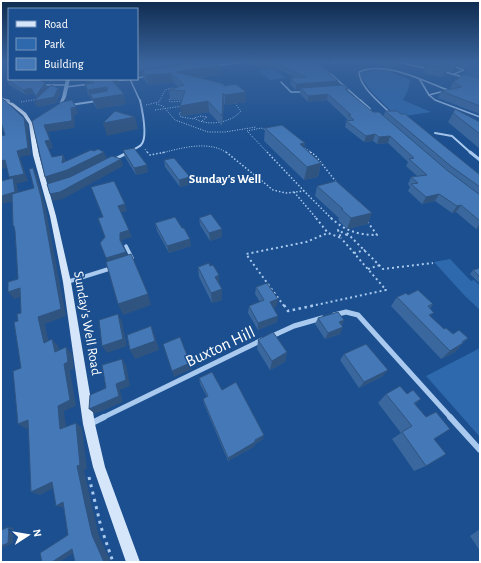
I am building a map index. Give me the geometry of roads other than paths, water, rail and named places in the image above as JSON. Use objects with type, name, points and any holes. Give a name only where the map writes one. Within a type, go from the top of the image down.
[{"type":"main road","name":"Sunday's Well Road","points":[[1,100],[8,102],[25,114],[33,123],[36,155],[50,188],[67,282],[89,424],[99,467],[133,562]]},
{"type":"street","points":[[54,112],[59,107],[67,87]]},
{"type":"street","points":[[107,163],[141,145],[144,138],[141,106],[134,87]]},
{"type":"street","points":[[286,87],[291,92],[310,91]]},
{"type":"street","points":[[339,89],[346,88],[372,111]]},
{"type":"street","points":[[59,107],[101,100]]},
{"type":"street","points":[[435,133],[452,136],[480,160]]},
{"type":"street","points":[[126,246],[134,262],[126,264]]},
{"type":"street","points":[[67,282],[119,266]]},
{"type":"street","name":"Buxton Hill","points":[[89,424],[225,357],[294,326],[346,312],[352,312],[358,315],[480,450]]},
{"type":"lane","points":[[365,87],[390,112],[389,115]]},
{"type":"lane","points":[[424,87],[429,96],[439,102],[480,117]]},
{"type":"lane","points":[[429,96],[448,90],[440,87]]},
{"type":"district","name":"Sunday's Well","points":[[225,178]]}]
